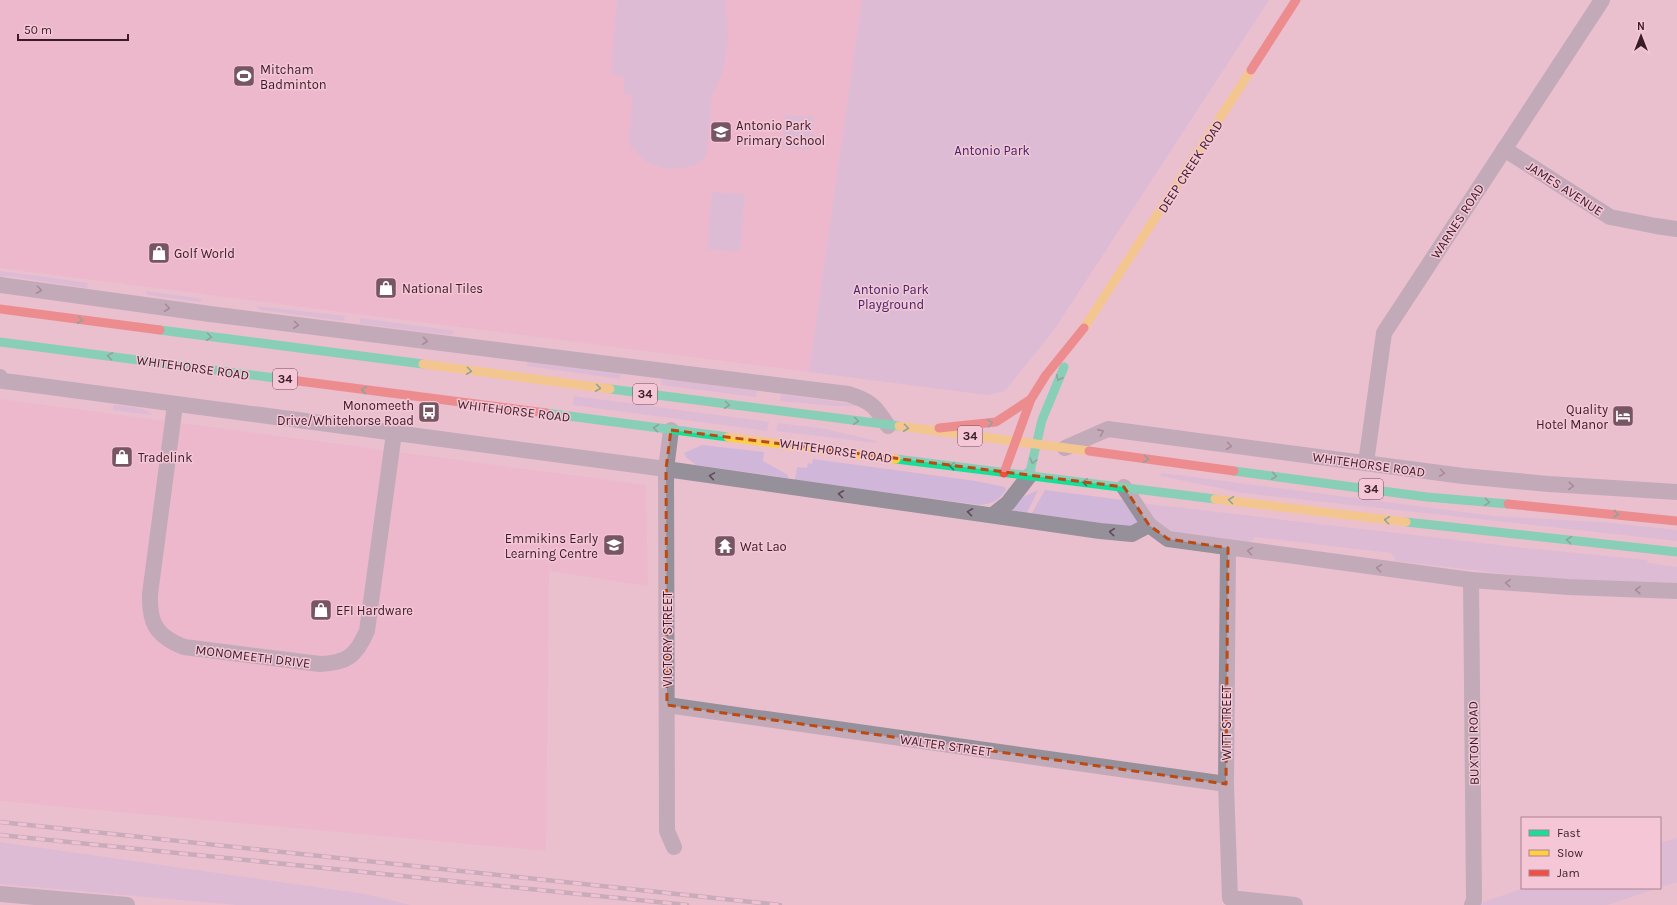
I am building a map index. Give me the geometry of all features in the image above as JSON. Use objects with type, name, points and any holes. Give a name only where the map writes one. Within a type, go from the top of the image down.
[{"type":"main road","name":"DEEP CREEK ROAD","points":[[1004,473],[1030,399],[1046,375],[1082,331],[1160,213],[1296,0]]},
{"type":"main road","name":"WHITEHORSE ROAD","points":[[0,310],[1065,448],[1428,497],[1677,521]]},
{"type":"main road","name":"DEEP CREEK ROAD","points":[[1029,476],[1042,420],[1053,392],[1082,331]]},
{"type":"main road","name":"WHITEHORSE ROAD","points":[[0,342],[1004,473],[1426,525],[1677,552]]},
{"type":"main road","points":[[924,430],[996,422],[1030,399]]},
{"type":"street","name":"WARNES ROAD","points":[[1366,463],[1384,333],[1602,0]]},
{"type":"street","name":"JAMES AVENUE","points":[[1504,149],[1610,217],[1677,229]]},
{"type":"street","points":[[0,285],[195,312],[848,394],[861,398],[876,407],[888,426]]},
{"type":"street","points":[[0,377],[3,381],[666,469],[1100,531],[1132,534],[1149,525]]},
{"type":"street","name":"MONOMEETH DRIVE","points":[[175,405],[150,594],[149,612],[156,627],[175,643],[184,647],[207,650],[320,664],[336,664],[350,658],[360,646],[367,632],[394,433]]},
{"type":"street","name":"WHITEHORSE ROAD","points":[[1065,448],[1108,429],[1463,476],[1525,482],[1677,492]]},
{"type":"street","name":"VICTORY STREET","points":[[671,430],[666,469],[667,830],[674,847]]},
{"type":"street","points":[[993,515],[1008,503],[1029,476]]},
{"type":"street","points":[[1124,487],[1149,525],[1168,539],[1471,580],[1568,587],[1677,591]]},
{"type":"street","name":"WITT STREET","points":[[1228,548],[1226,784],[1230,898],[1295,905]]},
{"type":"street","name":"BUXTON ROAD","points":[[1471,580],[1474,900],[1472,905]]},
{"type":"street","name":"WALTER STREET","points":[[667,705],[1226,784]]},
{"type":"street","points":[[0,894],[127,905]]},
{"type":"highlighted area","points":[[671,430],[1124,487],[1149,525],[1168,539],[1228,548],[1226,784],[667,705],[666,469]]},
{"type":"shaded area","points":[[0,0],[862,0],[809,372],[0,268]]},
{"type":"shaded area","points":[[0,399],[646,485],[648,586],[549,571],[546,851],[0,801]]},
{"type":"green space","points":[[617,0],[725,0],[728,39],[723,71],[711,98],[707,154],[700,163],[683,168],[665,169],[646,162],[629,144],[632,95],[623,94],[625,78],[611,74]]},
{"type":"green space","name":"Antonio Park","points":[[862,0],[1269,0],[1054,330],[1005,391],[987,395],[809,372]]},
{"type":"green space","points":[[785,115],[814,117],[812,150],[782,148]]},
{"type":"green space","points":[[712,192],[745,194],[740,252],[707,249]]},
{"type":"green space","points":[[0,271],[88,283],[87,288],[8,276],[0,277]]},
{"type":"green space","points":[[146,291],[203,299],[199,302],[147,295]]},
{"type":"green space","points":[[256,306],[345,316],[344,321],[260,310]]},
{"type":"green space","points":[[360,318],[455,331],[451,335],[360,324]]},
{"type":"green space","points":[[528,361],[621,373],[620,379],[527,366]]},
{"type":"green space","points":[[662,378],[757,391],[756,397],[661,385]]},
{"type":"green space","points":[[781,394],[861,406],[836,406],[780,401]]},
{"type":"green space","points":[[574,396],[769,422],[767,431],[573,405]]},
{"type":"green space","points":[[113,405],[139,408],[149,412],[152,415],[113,410]]},
{"type":"green space","points":[[778,423],[826,429],[876,441],[876,443],[776,431]]},
{"type":"green space","points":[[702,445],[764,452],[763,461],[788,475],[788,478],[696,465],[686,457],[684,453]]},
{"type":"green space","points":[[813,459],[976,481],[1005,487],[1006,490],[995,501],[980,505],[795,480],[797,467],[807,468],[808,463],[812,464]]},
{"type":"green space","points":[[1162,473],[1494,516],[1601,522],[1677,530],[1677,541],[1243,493],[1160,476]]},
{"type":"green space","points":[[1038,490],[1027,513],[1012,510],[1019,499]]},
{"type":"green space","points":[[1045,490],[1123,500],[1141,523],[1129,527],[1032,513]]},
{"type":"green space","points":[[1141,503],[1516,547],[1647,560],[1648,563],[1677,567],[1677,584],[1542,578],[1396,561],[1391,553],[1255,537],[1250,543],[1173,533],[1157,526]]},
{"type":"green space","points":[[1677,838],[1677,882],[1661,887],[1661,843]]},
{"type":"green space","points":[[0,842],[365,894],[411,905],[237,905],[0,884]]},
{"type":"green space","points":[[1522,889],[1655,889],[1607,905],[1480,905],[1480,903]]},
{"type":"railway","points":[[0,822],[780,905]]},
{"type":"railway","points":[[0,835],[687,905]]},
{"type":"traffic: fast","points":[[160,330],[423,364]]},
{"type":"traffic: fast","points":[[0,342],[283,379]]},
{"type":"traffic: fast","points":[[1029,476],[1042,420],[1064,367]]},
{"type":"traffic: fast","points":[[610,389],[899,426]]},
{"type":"traffic: fast","points":[[546,413],[728,437]]},
{"type":"traffic: fast","points":[[896,459],[1215,499]]},
{"type":"traffic: fast","points":[[1234,471],[1427,497],[1508,504]]},
{"type":"traffic: fast","points":[[1406,522],[1677,552]]},
{"type":"traffic: slow","points":[[1084,328],[1251,70]]},
{"type":"traffic: slow","points":[[423,364],[610,389]]},
{"type":"traffic: slow","points":[[899,426],[1089,451]]},
{"type":"traffic: slow","points":[[728,437],[896,459]]},
{"type":"traffic: slow","points":[[1215,499],[1406,522]]},
{"type":"traffic: jam","points":[[1251,70],[1296,0]]},
{"type":"traffic: jam","points":[[0,309],[160,330]]},
{"type":"traffic: jam","points":[[1004,473],[1031,399],[1046,375],[1084,328]]},
{"type":"traffic: jam","points":[[283,379],[546,413]]},
{"type":"traffic: jam","points":[[939,428],[996,422],[1031,399]]},
{"type":"traffic: jam","points":[[1089,451],[1234,471]]},
{"type":"traffic: jam","points":[[1508,504],[1677,521]]},
{"type":"place","name":"Mitcham Badminton","points":[[244,76]]},
{"type":"place","name":"Antonio Park Primary School","points":[[721,132]]},
{"type":"place","name":"Golf World","points":[[159,253]]},
{"type":"place","name":"National Tiles","points":[[386,288]]},
{"type":"place","name":"Monomeeth Drive/Whitehorse Road","points":[[429,412]]},
{"type":"place","name":"Quality Hotel Manor","points":[[1623,416]]},
{"type":"place","name":"Tradelink","points":[[122,457]]},
{"type":"place","name":"Emmikins Early Learning Centre","points":[[614,545]]},
{"type":"place","name":"Wat Lao","points":[[725,546]]},
{"type":"place","name":"EFI Hardware","points":[[321,610]]},
{"type":"park label","name":"Antonio Park Playground","points":[[891,296]]}]
